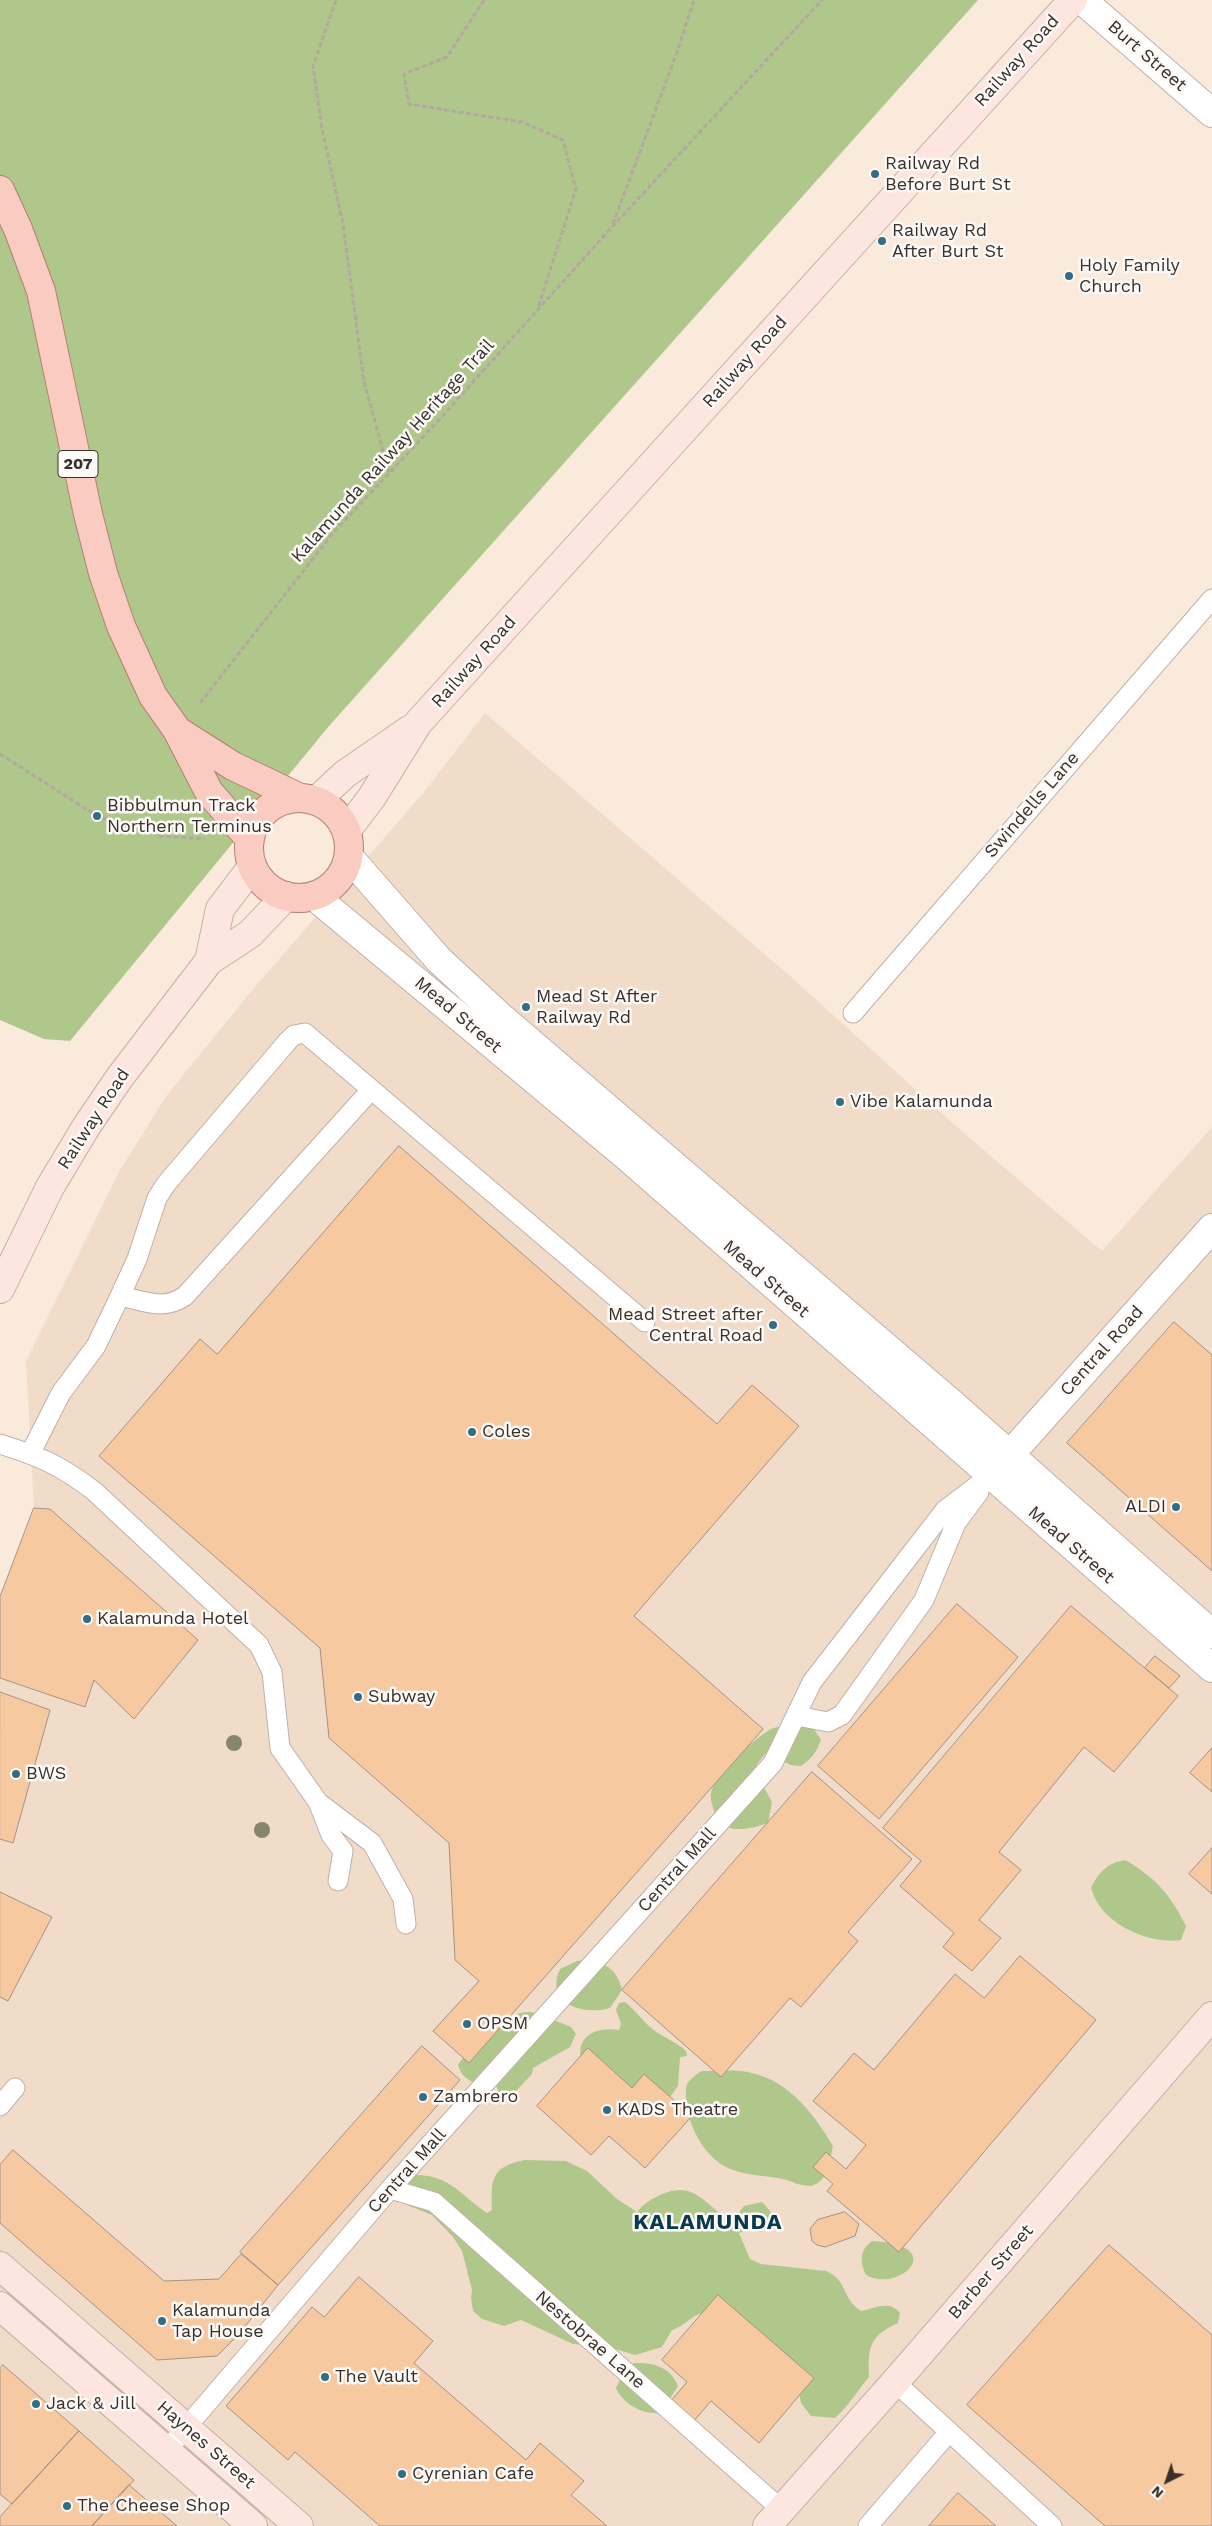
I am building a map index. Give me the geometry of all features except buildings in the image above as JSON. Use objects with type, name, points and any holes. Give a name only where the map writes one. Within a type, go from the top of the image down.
[{"type":"main road","name":"207","points":[[0,190],[18,229],[41,291],[103,573],[121,626],[153,696],[176,730],[210,792],[250,839]]},
{"type":"main road","name":"207","points":[[176,730],[233,766],[334,812],[347,830]]},
{"type":"main road","points":[[307,799],[276,804],[259,818],[250,839],[252,867],[269,887],[286,896],[301,898],[314,896],[331,888],[342,874],[349,857],[347,830]]},
{"type":"street","name":"Railway Road","points":[[347,830],[372,797],[418,723],[1072,0]]},
{"type":"street","name":"Burt Street","points":[[1082,0],[1212,113]]},
{"type":"street","name":"Railway Road","points":[[307,799],[418,723]]},
{"type":"street","name":"Mead Street","points":[[349,857],[439,960],[502,1019],[1010,1455],[1212,1634]]},
{"type":"street","name":"Railway Road","points":[[209,961],[220,909],[252,867]]},
{"type":"street","name":"Railway Road","points":[[0,1289],[31,1223],[86,1127],[120,1077],[209,961],[250,934],[286,896]]},
{"type":"street","name":"Mead Street","points":[[314,896],[617,1149],[1212,1668]]},
{"type":"street","name":"Central Road","points":[[991,1475],[1212,1228]]},
{"type":"street","name":"Barber Street","points":[[774,2518],[895,2382],[1212,2016]]},
{"type":"street","name":"Haynes Street","points":[[0,2266],[299,2526]]},
{"type":"street","name":"Haynes Street","points":[[0,2306],[252,2526]]},
{"type":"lane","name":"Swindells Lane","points":[[853,1013],[1212,599]]},
{"type":"lane","points":[[30,1454],[61,1393],[96,1346],[137,1259],[151,1212],[166,1184],[294,1035],[305,1034],[645,1322]]},
{"type":"lane","points":[[120,1296],[166,1305],[174,1304],[185,1296],[371,1090]]},
{"type":"lane","points":[[0,1444],[66,1469],[94,1491],[259,1645],[272,1672],[280,1748],[318,1802],[331,1835],[343,1851],[338,1881]]},
{"type":"lane","name":"Central Road","points":[[797,1716],[828,1722],[842,1715],[924,1600],[956,1523],[991,1475]]},
{"type":"lane","name":"Central Road","points":[[773,1763],[812,1682],[945,1510],[991,1475]]},
{"type":"lane","name":"Central Mall","points":[[166,2451],[390,2189],[773,1763]]},
{"type":"lane","points":[[318,1802],[372,1843],[403,1899],[406,1924]]},
{"type":"lane","points":[[0,2106],[15,2088]]},
{"type":"lane","name":"Nestobrae Lane","points":[[390,2189],[434,2202],[774,2518]]},
{"type":"lane","points":[[895,2382],[1052,2526]]},
{"type":"lane","points":[[868,2526],[949,2432]]},
{"type":"path","points":[[336,0],[313,66],[322,129],[343,224],[364,382],[389,472]]},
{"type":"path","name":"Kalamunda Railway Heritage Trail","points":[[484,0],[447,57],[404,74],[409,104],[522,122],[563,140],[576,189],[538,310]]},
{"type":"path","name":"Kalamunda Railway Heritage Trail","points":[[612,227],[676,55],[694,0]]},
{"type":"path","name":"Kalamunda Railway Heritage Trail","points":[[176,730],[333,532],[822,0]]},
{"type":"path","points":[[0,754],[97,816],[159,836],[215,840]]},
{"type":"shaded area","points":[[485,713],[790,976],[957,1127],[1102,1251],[1212,1127],[1212,2526],[0,2526],[0,1615],[34,1508],[26,1361],[120,1170],[167,1095],[249,994],[424,792]]},
{"type":"green space","points":[[0,0],[978,0],[329,726],[70,1041],[44,1039],[0,1020]]},
{"type":"green space","points":[[812,1726],[821,1740],[813,1755],[801,1766],[791,1765],[766,1753],[757,1764],[756,1773],[772,1802],[768,1823],[744,1829],[729,1828],[723,1824],[714,1811],[711,1795],[715,1782],[730,1764],[767,1731],[778,1727]]},
{"type":"green space","points":[[1125,1860],[1154,1880],[1168,1896],[1186,1926],[1181,1940],[1159,1940],[1136,1933],[1125,1928],[1106,1914],[1098,1903],[1091,1888],[1097,1877],[1108,1866]]},
{"type":"green space","points":[[587,1960],[606,1966],[614,1972],[620,1983],[622,1990],[610,2008],[589,2010],[578,2008],[569,2004],[557,1991],[556,1981],[560,1969],[577,1961]]},
{"type":"green space","points":[[625,2002],[654,2030],[686,2051],[687,2056],[680,2057],[678,2086],[670,2097],[640,2088],[627,2088],[582,2063],[580,2054],[584,2040],[589,2035],[602,2030],[619,2030],[621,2024],[616,2010],[619,2003]]},
{"type":"green space","points":[[531,2012],[571,2027],[576,2034],[570,2047],[533,2068],[532,2074],[517,2090],[502,2097],[495,2084],[472,2082],[464,2076],[458,2065],[480,2038],[510,2016]]},
{"type":"green space","points":[[702,2071],[752,2073],[778,2083],[789,2091],[809,2111],[833,2146],[824,2177],[816,2184],[808,2186],[783,2179],[738,2172],[715,2160],[695,2133],[686,2100],[686,2087],[689,2081]]},
{"type":"green space","points":[[525,2160],[566,2161],[587,2171],[617,2199],[637,2212],[653,2199],[676,2190],[685,2190],[701,2197],[731,2222],[744,2206],[762,2202],[771,2212],[770,2222],[761,2232],[748,2230],[739,2233],[750,2259],[761,2264],[826,2271],[838,2279],[850,2301],[861,2311],[882,2306],[891,2307],[900,2313],[898,2323],[881,2333],[872,2344],[869,2358],[869,2377],[849,2404],[835,2418],[811,2416],[801,2403],[797,2381],[703,2313],[672,2330],[662,2347],[635,2355],[612,2348],[573,2344],[521,2320],[504,2326],[482,2319],[473,2311],[472,2290],[462,2251],[453,2237],[432,2215],[407,2205],[395,2197],[416,2175],[428,2176],[438,2178],[454,2187],[487,2213],[492,2210],[493,2182],[499,2170],[505,2166]]},
{"type":"green space","points":[[872,2241],[896,2244],[909,2251],[914,2259],[911,2267],[903,2274],[892,2278],[879,2279],[866,2275],[862,2256]]},
{"type":"green space","points":[[634,2363],[660,2367],[671,2374],[675,2380],[678,2386],[671,2397],[666,2412],[651,2413],[637,2409],[625,2400],[616,2388],[623,2373]]},
{"type":"place","name":"Railway Rd Before Burt St","points":[[875,174]]},
{"type":"place","name":"Railway Rd After Burt St","points":[[882,241]]},
{"type":"place","name":"Holy Family Church","points":[[1069,276]]},
{"type":"place","name":"Bibbulmun Track Northern Terminus","points":[[97,816]]},
{"type":"place","name":"Mead St After Railway Rd","points":[[526,1007]]},
{"type":"place","name":"Vibe Kalamunda","points":[[840,1102]]},
{"type":"place","name":"Mead Street after Central Road","points":[[773,1325]]},
{"type":"place","name":"Coles","points":[[472,1432]]},
{"type":"place","name":"ALDI","points":[[1176,1507]]},
{"type":"place","name":"Kalamunda Hotel","points":[[87,1619]]},
{"type":"place","name":"Subway","points":[[358,1697]]},
{"type":"place","name":"BWS","points":[[16,1774]]},
{"type":"place","name":"OPSM","points":[[467,2024]]},
{"type":"place","name":"Zambrero","points":[[423,2097]]},
{"type":"place","name":"KADS Theatre","points":[[607,2110]]},
{"type":"place","name":"Kalamunda Tap House","points":[[162,2321]]},
{"type":"place","name":"The Vault","points":[[325,2377]]},
{"type":"place","name":"Jack & Jill","points":[[36,2404]]},
{"type":"place","name":"Cyrenian Cafe","points":[[402,2474]]},
{"type":"place","name":"The Cheese Shop","points":[[67,2506]]},
{"type":"district","name":"KALAMUNDA","points":[[708,2223]]}]
